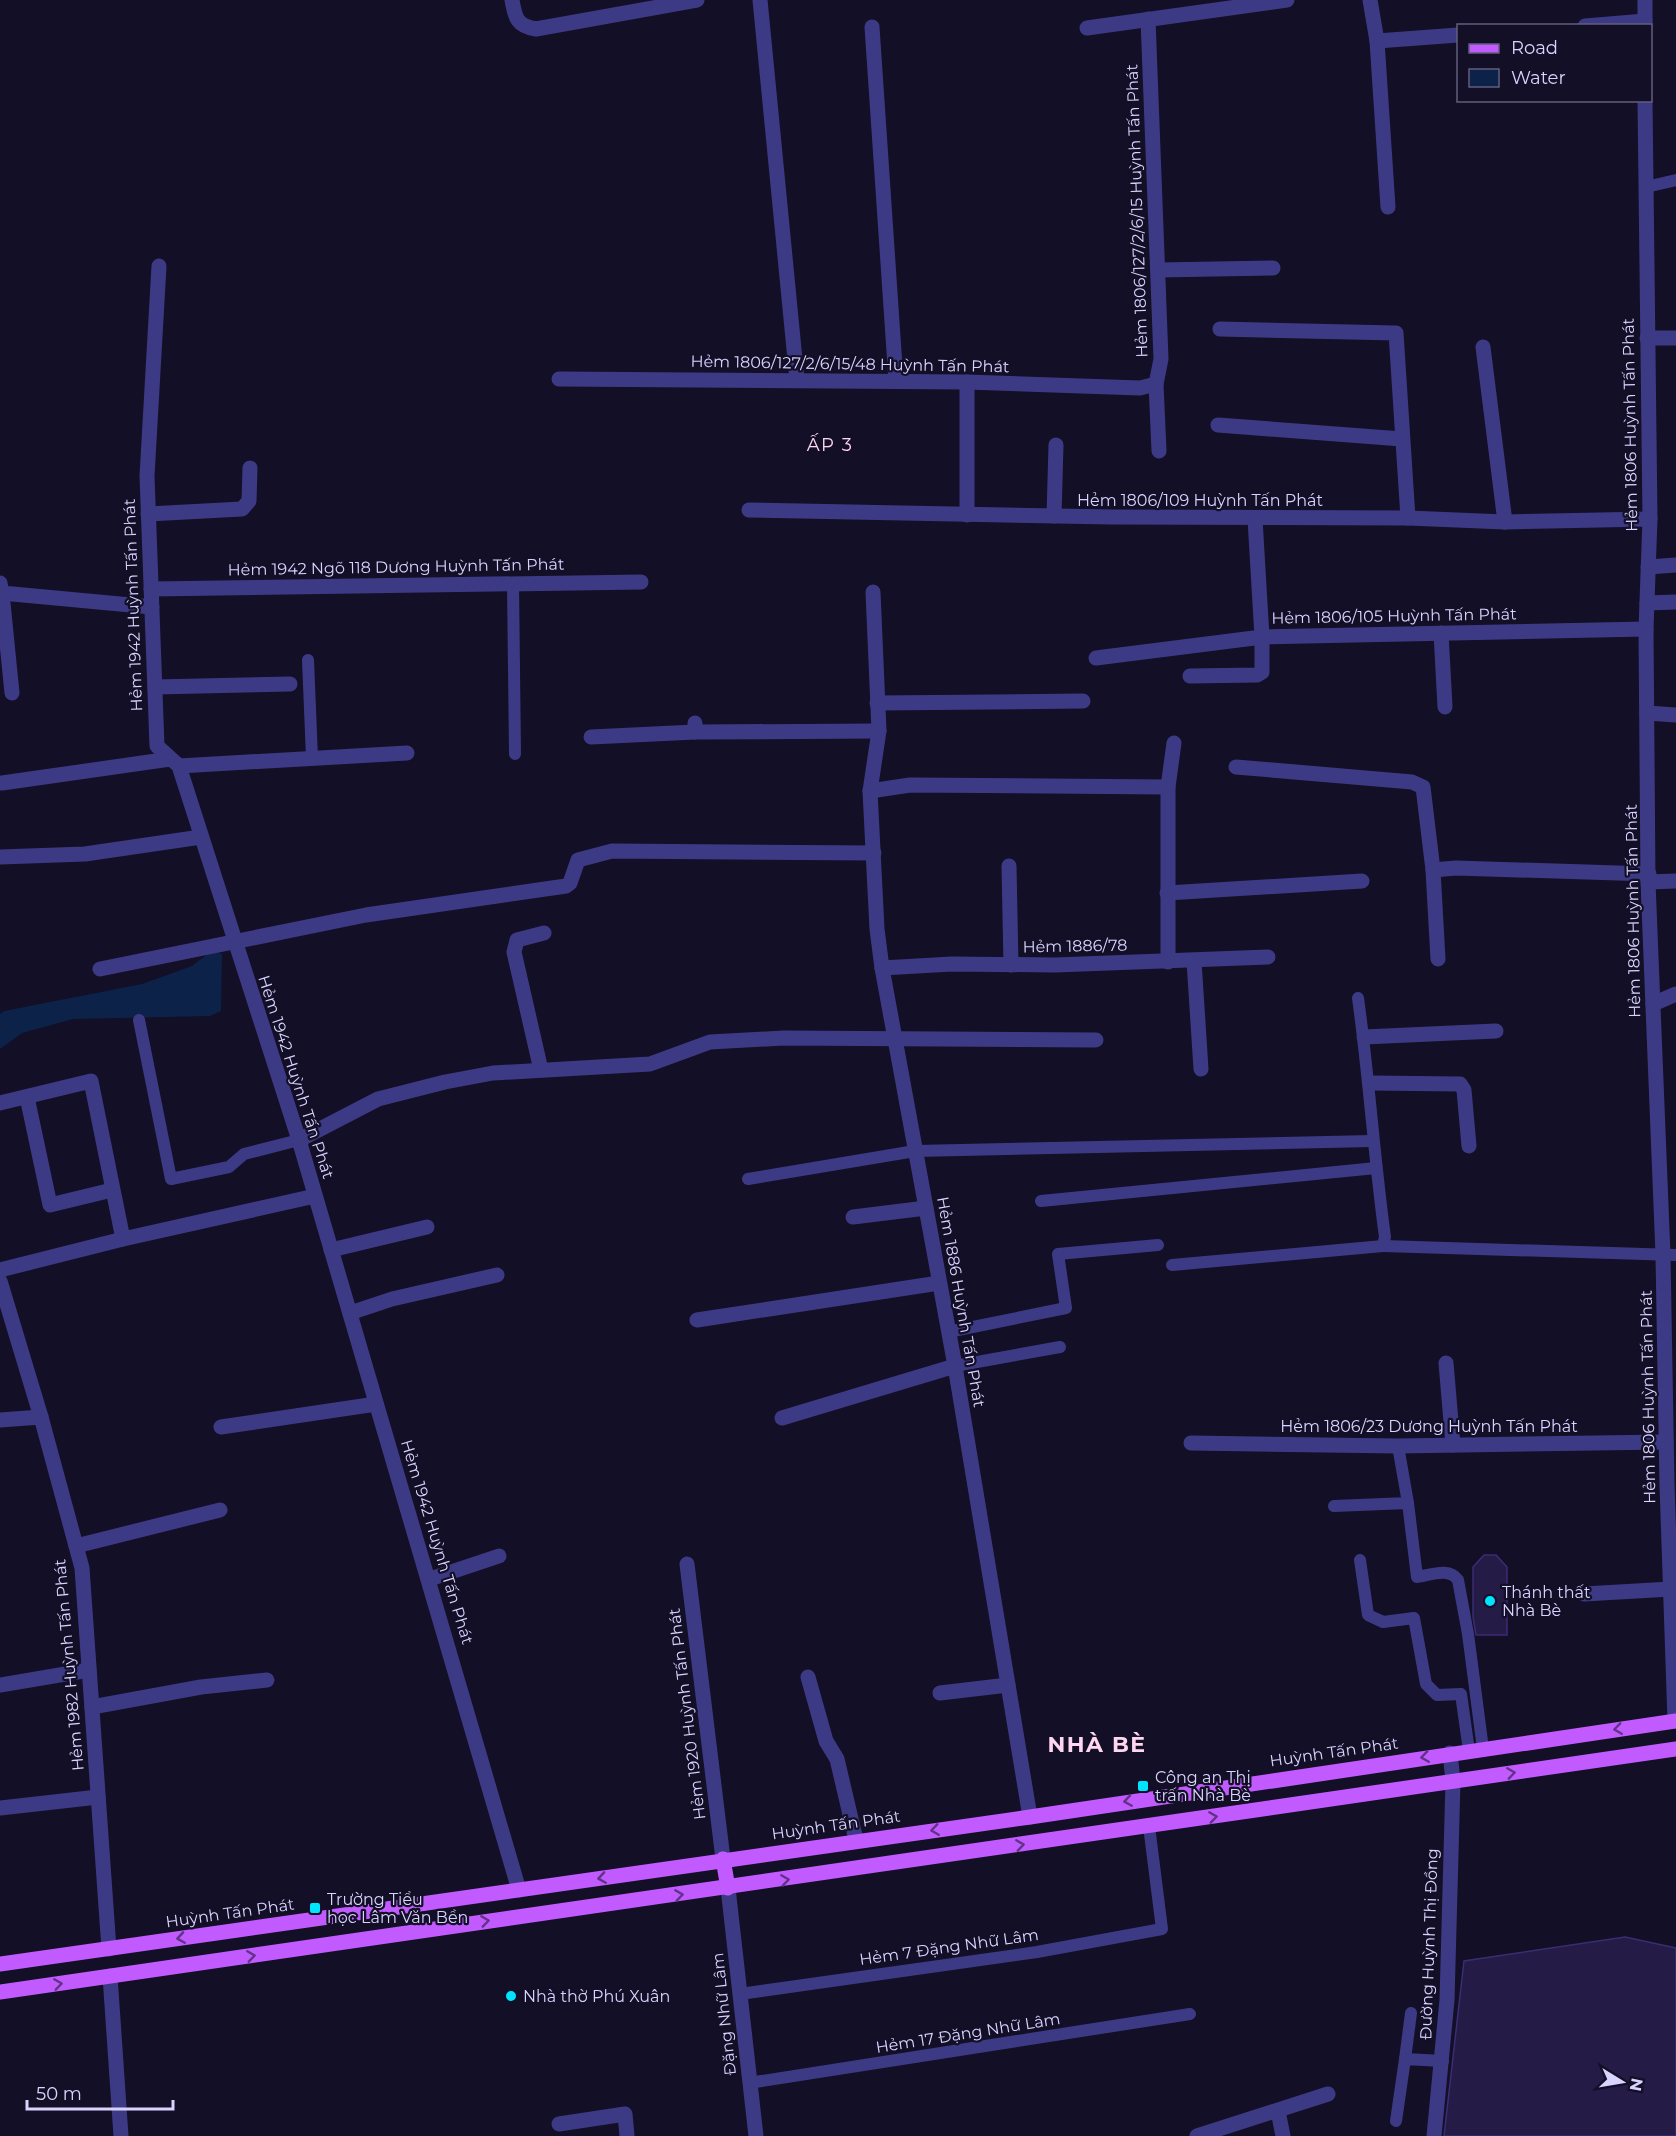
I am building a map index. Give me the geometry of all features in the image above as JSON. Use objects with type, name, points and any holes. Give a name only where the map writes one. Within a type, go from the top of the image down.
[{"type":"main road","name":"Huỳnh Tấn Phát","points":[[0,1964],[856,1840],[1030,1817],[1676,1721]]},
{"type":"main road","points":[[0,1992],[1676,1749]]},
{"type":"main road","points":[[723,1859],[728,1888]]},
{"type":"street","points":[[512,0],[516,20],[523,27],[536,29],[664,3],[697,0]]},
{"type":"street","points":[[760,0],[797,380]]},
{"type":"street","points":[[1087,28],[1287,0]]},
{"type":"street","points":[[1370,0],[1377,41],[1388,207]]},
{"type":"street","points":[[1625,24],[1645,23],[1645,0]]},
{"type":"street","name":"Hẻm 1806/127/2/6/15 Huỳnh Tấn Phát","points":[[1148,19],[1161,358],[1156,384],[1159,451]]},
{"type":"street","points":[[872,27],[896,381]]},
{"type":"street","points":[[1377,41],[1457,35]]},
{"type":"street","name":"Hẻm 1806 Huỳnh Tấn Phát","points":[[1645,102],[1650,519],[1646,629],[1648,878],[1653,1004],[1670,1255],[1671,1402],[1666,1442],[1676,1721]]},
{"type":"street","name":"Hẻm 1942 Huỳnh Tấn Phát","points":[[159,266],[147,476],[157,746],[174,763],[201,837],[299,1140],[430,1579],[519,1890]]},
{"type":"street","points":[[1158,270],[1273,268]]},
{"type":"street","points":[[1220,329],[1396,333],[1408,518]]},
{"type":"street","points":[[1647,338],[1676,338]]},
{"type":"street","points":[[1483,347],[1504,522]]},
{"type":"street","name":"Hẻm 1806/127/2/6/15/48 Huỳnh Tấn Phát","points":[[559,379],[967,382],[1140,388],[1156,384]]},
{"type":"street","points":[[967,382],[967,514]]},
{"type":"street","points":[[1218,425],[1402,439]]},
{"type":"street","points":[[1054,516],[1056,445]]},
{"type":"street","points":[[148,514],[243,509],[249,501],[250,468]]},
{"type":"street","name":"Hẻm 1806/109 Huỳnh Tấn Phát","points":[[749,510],[1255,519],[1408,518],[1504,522],[1650,519]]},
{"type":"street","name":"Hẻm 1806/105 Huỳnh Tấn Phát","points":[[1255,519],[1262,637],[1646,629]]},
{"type":"street","points":[[1648,567],[1676,565]]},
{"type":"street","name":"Hẻm 1942 Ngõ 118 Dương Huỳnh Tấn Phát","points":[[151,589],[641,582]]},
{"type":"street","points":[[12,693],[1,588],[152,607]]},
{"type":"street","name":"Hẻm 1886 Huỳnh Tấn Phát","points":[[873,592],[879,731],[870,791],[877,929],[895,1041],[955,1366],[1030,1817]]},
{"type":"street","points":[[1647,603],[1676,602]]},
{"type":"street","points":[[1441,633],[1445,707]]},
{"type":"street","points":[[1096,658],[1262,637],[1262,672],[1257,675],[1190,676]]},
{"type":"street","points":[[155,687],[290,684]]},
{"type":"street","points":[[877,703],[1083,701]]},
{"type":"street","points":[[1647,713],[1676,715]]},
{"type":"street","points":[[591,738],[695,728],[879,731]]},
{"type":"street","points":[[1168,962],[1168,787],[1174,743]]},
{"type":"street","points":[[2,783],[174,763],[407,753]]},
{"type":"street","points":[[1236,767],[1420,784],[1425,792],[1433,870],[1438,959]]},
{"type":"street","points":[[870,791],[910,785],[1168,787]]},
{"type":"street","points":[[0,857],[85,854],[201,837]]},
{"type":"street","points":[[100,969],[366,915],[566,886],[570,883],[578,860],[612,851],[874,853]]},
{"type":"street","points":[[1009,866],[1011,965]]},
{"type":"street","points":[[1433,870],[1456,868],[1676,881]]},
{"type":"street","points":[[1167,893],[1362,881]]},
{"type":"street","points":[[541,1070],[514,952],[517,940],[544,933]]},
{"type":"street","name":"Hẻm 1886/78","points":[[882,968],[952,964],[1168,962],[1268,957]]},
{"type":"street","points":[[1194,961],[1201,1069]]},
{"type":"street","points":[[1653,1004],[1676,994]]},
{"type":"street","points":[[1364,1037],[1496,1031]]},
{"type":"street","points":[[299,1140],[378,1099],[494,1073],[650,1064],[710,1042],[784,1038],[895,1041],[1096,1040]]},
{"type":"street","points":[[0,1103],[91,1081],[123,1239]]},
{"type":"street","points":[[1370,1083],[1460,1084],[1464,1090],[1469,1146]]},
{"type":"street","points":[[27,1097],[50,1205],[112,1190]]},
{"type":"street","points":[[0,1270],[123,1239],[315,1196]]},
{"type":"street","points":[[853,1217],[926,1208]]},
{"type":"street","points":[[331,1250],[427,1227]]},
{"type":"street","points":[[350,1313],[392,1299],[497,1275]]},
{"type":"street","name":"Hẻm 1982 Huỳnh Tấn Phát","points":[[0,1281],[41,1417],[81,1568],[109,1949]]},
{"type":"street","points":[[698,1320],[939,1283]]},
{"type":"street","points":[[1446,1363],[1453,1445]]},
{"type":"street","points":[[782,1418],[955,1366]]},
{"type":"street","points":[[221,1427],[376,1404]]},
{"type":"street","points":[[0,1420],[41,1417]]},
{"type":"street","name":"Hẻm 1806/23 Dương Huỳnh Tấn Phát","points":[[1191,1443],[1398,1446],[1666,1442]]},
{"type":"street","points":[[76,1546],[220,1510]]},
{"type":"street","points":[[430,1579],[499,1556]]},
{"type":"street","name":"Hẻm 1920 Huỳnh Tấn Phát","points":[[687,1564],[723,1859]]},
{"type":"street","points":[[1584,1594],[1671,1589]]},
{"type":"street","points":[[0,1685],[89,1670]]},
{"type":"street","points":[[808,1677],[826,1741],[837,1759],[856,1840]]},
{"type":"street","points":[[92,1707],[201,1687],[267,1680]]},
{"type":"street","points":[[940,1693],[1008,1685]]},
{"type":"street","name":"Đường Huỳnh Thị Đồng","points":[[1434,2136],[1443,2061],[1453,1781],[1450,1753]]},
{"type":"street","points":[[0,1808],[98,1797]]},
{"type":"street","name":"Đặng Nhữ Lâm","points":[[728,1888],[756,2136]]},
{"type":"street","points":[[110,1976],[121,2136]]},
{"type":"street","points":[[1197,2136],[1328,2094]]},
{"type":"street","points":[[1278,2111],[1283,2136]]},
{"type":"street","points":[[559,2124],[625,2114],[627,2136]]},
{"type":"lane","points":[[1646,187],[1676,180]]},
{"type":"lane","points":[[513,584],[515,754]]},
{"type":"lane","points":[[308,660],[312,758]]},
{"type":"lane","points":[[1358,998],[1370,1083],[1372,1141],[1385,1237],[1383,1246]]},
{"type":"lane","points":[[139,1020],[171,1179],[229,1167],[244,1154],[299,1140]]},
{"type":"lane","points":[[748,1179],[915,1151],[1372,1141]]},
{"type":"lane","points":[[1041,1201],[1376,1168]]},
{"type":"lane","points":[[948,1332],[1066,1308],[1058,1254],[1158,1245]]},
{"type":"lane","points":[[1172,1265],[1383,1246],[1670,1255]]},
{"type":"lane","points":[[955,1366],[1060,1347]]},
{"type":"lane","points":[[1398,1446],[1417,1577],[1446,1572],[1454,1575],[1458,1580],[1468,1634],[1476,1750]]},
{"type":"lane","points":[[1334,1506],[1408,1503]]},
{"type":"lane","points":[[1360,1560],[1368,1615],[1383,1622],[1414,1618],[1426,1684],[1437,1695],[1461,1694],[1476,1750]]},
{"type":"lane","name":"Hẻm 7 Đặng Nhữ Lâm","points":[[740,1994],[1037,1952],[1162,1929],[1149,1826]]},
{"type":"lane","points":[[1396,2121],[1411,2013]]},
{"type":"lane","name":"Hẻm 17 Đặng Nhữ Lâm","points":[[749,2083],[1190,2014]]},
{"type":"lane","points":[[1405,2059],[1443,2061]]},
{"type":"water","points":[[213,950],[222,954],[221,1011],[210,1016],[73,1019],[22,1033],[0,1049],[0,1014],[4,1011],[142,984],[192,966]]},
{"type":"building","name":"Thánh thất Nhà Bè","points":[[1484,1555],[1496,1555],[1507,1567],[1507,1635],[1476,1635],[1473,1617],[1473,1567]]},
{"type":"building","points":[[1625,1937],[1676,1948],[1676,2136],[1444,2136],[1464,1961]]},
{"type":"place","name":"Thánh thất Nhà Bè","points":[[1490,1601]]},
{"type":"place","name":"Công an Thị trấn Nhà Bè","points":[[1143,1786]]},
{"type":"place","name":"Trường Tiểu học Lâm Văn Bền","points":[[315,1908]]},
{"type":"place","name":"Nhà thờ Phú Xuân","points":[[511,1996]]},
{"type":"district","name":"ẤP 3","points":[[830,445]]},
{"type":"district","name":"NHÀ BÈ","points":[[1097,1744]]}]
